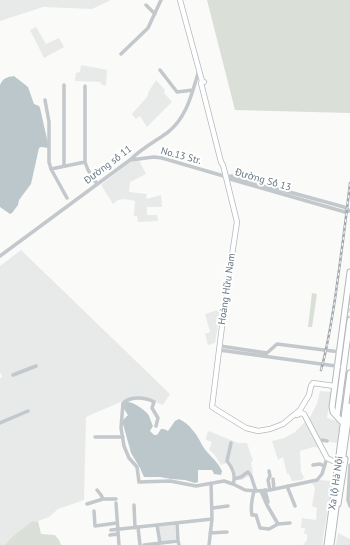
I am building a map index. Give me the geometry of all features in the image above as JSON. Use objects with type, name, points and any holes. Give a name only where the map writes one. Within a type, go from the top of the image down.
[{"type":"highway","points":[[347,423],[335,414],[332,407],[350,272]]},
{"type":"highway","points":[[335,414],[350,320]]},
{"type":"highway","points":[[343,344],[344,338]]},
{"type":"highway","name":"Xa lộ Hà Nội","points":[[332,545],[347,451],[350,372]]},
{"type":"highway","points":[[335,414],[338,375]]},
{"type":"highway","name":"Xa lộ Hà Nội","points":[[324,545],[337,462],[350,406]]},
{"type":"highway","name":"Xa lộ Hà Nội","points":[[327,545],[335,475]]},
{"type":"main road","points":[[182,0],[224,162],[223,165],[237,222],[212,407],[240,425],[252,430],[258,431],[270,429],[277,427],[288,420],[304,405],[311,386],[314,383],[334,386]]},
{"type":"main road","points":[[220,340],[210,408],[240,427],[251,432],[258,433],[278,428],[301,413],[304,414],[327,458],[337,462]]},
{"type":"street","points":[[121,54],[148,28],[161,0]]},
{"type":"street","points":[[146,5],[155,14]]},
{"type":"street","name":"Đường số 11","points":[[0,256],[130,160],[137,153],[169,132],[183,115],[193,90],[199,69]]},
{"type":"street","points":[[160,70],[177,92],[193,90]]},
{"type":"street","points":[[196,81],[202,81]]},
{"type":"street","points":[[64,85],[64,166]]},
{"type":"street","points":[[86,86],[85,162],[97,184]]},
{"type":"street","points":[[45,100],[48,122],[49,162],[51,169],[67,198]]},
{"type":"street","name":"No.13 Str.","points":[[130,160],[154,157],[162,158],[227,177]]},
{"type":"street","points":[[51,169],[85,162]]},
{"type":"street","name":"Đường Số 13","points":[[227,177],[310,200],[346,208],[350,211],[345,212],[310,200]]},
{"type":"street","points":[[219,348],[267,352],[277,344],[345,353]]},
{"type":"street","points":[[219,348],[343,367]]},
{"type":"street","points":[[13,375],[36,366]]},
{"type":"street","points":[[156,426],[158,418],[152,408],[154,402],[137,398],[126,400],[122,404],[122,437],[127,456],[138,469],[139,482],[170,481],[196,486],[224,481],[241,489],[255,491],[268,490],[310,483],[317,480],[322,474],[327,458]]},
{"type":"street","points":[[0,423],[28,411]]},
{"type":"street","points":[[95,437],[122,437]]},
{"type":"street","points":[[318,442],[322,440],[327,441]]},
{"type":"street","points":[[231,442],[227,461],[231,466],[234,478],[233,484]]},
{"type":"street","points":[[313,465],[324,466]]},
{"type":"street","points":[[350,465],[348,500],[350,506]]},
{"type":"street","points":[[269,471],[270,476],[268,480],[267,505],[278,524]]},
{"type":"street","points":[[234,478],[241,477],[248,472],[251,476],[255,491],[251,507],[252,515],[256,515],[260,529],[269,529],[278,524],[290,523]]},
{"type":"street","points":[[269,503],[268,490],[273,479]]},
{"type":"street","points":[[209,545],[212,519],[211,483]]},
{"type":"street","points":[[287,486],[295,506]]},
{"type":"street","points":[[97,490],[103,499]]},
{"type":"street","points":[[87,504],[103,499],[116,501],[119,545]]},
{"type":"street","points":[[134,505],[140,545]]},
{"type":"street","points":[[212,508],[228,506]]},
{"type":"street","points":[[94,511],[95,526],[117,523]]},
{"type":"street","points":[[111,530],[212,519]]},
{"type":"street","points":[[144,545],[179,543],[177,523]]},
{"type":"street","points":[[158,525],[160,543]]},
{"type":"street","points":[[210,533],[227,532]]},
{"type":"street","points":[[110,535],[118,534]]},
{"type":"shaded area","points":[[0,0],[111,0],[92,9],[43,7],[0,21]]},
{"type":"shaded area","points":[[207,0],[350,0],[350,113],[235,110]]},
{"type":"shaded area","points":[[36,27],[46,44],[59,38],[64,47],[44,58],[30,30]]},
{"type":"shaded area","points":[[81,65],[107,70],[106,86],[101,84],[101,82],[75,81],[76,73],[80,72]]},
{"type":"shaded area","points":[[14,76],[28,87],[34,104],[40,108],[49,148],[39,148],[31,184],[19,200],[18,205],[10,214],[0,207],[0,85],[6,78]]},
{"type":"shaded area","points":[[156,80],[165,90],[164,93],[172,102],[147,127],[140,116],[136,119],[132,114],[147,97]]},
{"type":"shaded area","points":[[139,160],[146,174],[130,182],[129,192],[147,194],[146,199],[161,195],[162,207],[147,207],[147,215],[157,215],[158,221],[138,222],[137,216],[134,216],[135,201],[125,199],[118,200],[113,204],[101,185],[130,162]]},
{"type":"shaded area","points":[[21,250],[170,394],[163,405],[146,398],[125,400],[86,417],[84,500],[58,509],[49,517],[35,522],[32,521],[12,537],[5,545],[0,545],[0,378],[2,377],[0,372],[0,266]]},
{"type":"shaded area","points":[[312,293],[317,294],[312,327],[308,327]]},
{"type":"shaded area","points":[[221,309],[215,343],[208,345],[205,334],[210,332],[205,314]]},
{"type":"shaded area","points":[[320,391],[331,392],[327,418],[340,422],[337,443],[323,441],[321,442],[322,448],[313,447],[300,451],[301,472],[304,477],[302,480],[292,481],[289,474],[287,474],[283,457],[278,460],[272,441],[284,438],[295,432],[310,417],[317,404]]},
{"type":"shaded area","points":[[126,402],[140,407],[147,413],[153,426],[150,431],[154,435],[157,435],[161,429],[168,431],[175,421],[179,419],[186,423],[193,430],[204,448],[220,467],[222,471],[221,475],[214,474],[212,470],[198,470],[198,482],[195,483],[185,480],[160,477],[144,477],[131,453],[123,424],[123,420],[128,415],[124,407]]},
{"type":"shaded area","points":[[209,431],[238,443],[247,443],[253,461],[251,462],[253,473],[242,480],[236,480],[227,463],[221,465],[214,454],[209,450],[212,442],[206,440]]},
{"type":"shaded area","points":[[319,480],[332,481],[322,545],[303,545],[307,540],[307,534],[304,534],[305,528],[301,528],[302,518],[316,520],[317,508],[312,506],[315,488],[312,483]]},
{"type":"shaded area","points":[[32,521],[38,521],[41,534],[55,535],[61,545],[5,545],[12,537]]},
{"type":"shaded area","points":[[175,524],[176,539],[160,542],[159,525]]},
{"type":"shaded area","points":[[338,533],[350,539],[350,545],[336,545]]},
{"type":"tunnel","points":[[346,320],[349,297]]},
{"type":"railway","points":[[321,370],[333,312],[350,183]]}]
